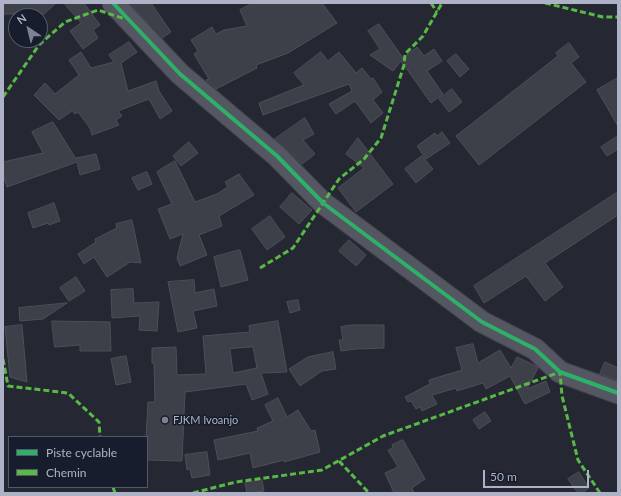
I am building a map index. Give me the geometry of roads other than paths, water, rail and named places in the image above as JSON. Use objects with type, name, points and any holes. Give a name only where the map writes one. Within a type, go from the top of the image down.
[{"type":"street","points":[[113,3],[180,74],[277,156],[328,207],[482,322],[534,349],[560,372],[618,393]]},
{"type":"place","name":"FJKM Ivoanjo","points":[[165,420]]}]
